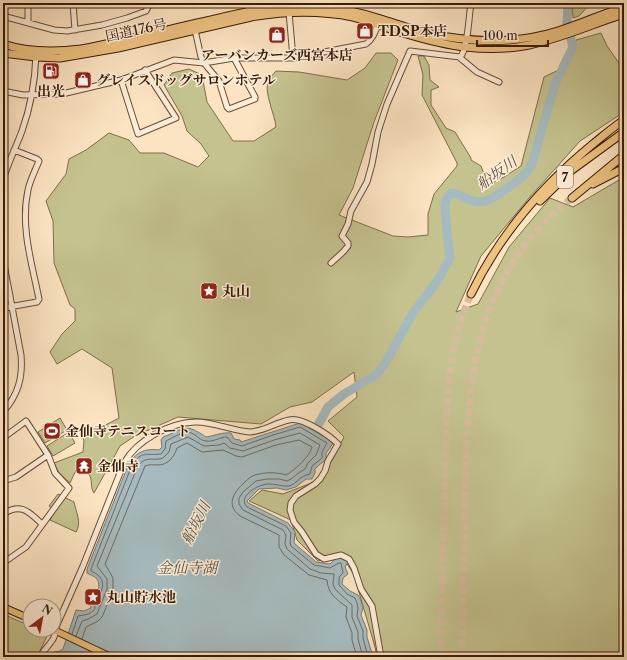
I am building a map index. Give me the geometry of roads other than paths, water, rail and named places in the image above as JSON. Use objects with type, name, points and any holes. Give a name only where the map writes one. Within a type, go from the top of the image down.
[{"type":"highway","name":"国道176号","points":[[3,53],[36,54],[81,49],[270,8],[310,4],[356,12],[427,33],[486,48],[527,46],[623,10]]},
{"type":"highway","name":"国道176号","points":[[3,44],[36,54],[60,58],[85,54],[251,17],[289,12],[310,12],[354,18],[427,40],[465,43]]},
{"type":"highway","points":[[512,229],[545,189],[572,163],[624,120]]},
{"type":"highway","name":"7","points":[[471,294],[490,258],[512,229],[572,170],[624,132]]},
{"type":"highway","name":"7","points":[[572,198],[624,155]]},
{"type":"highway","name":"7","points":[[580,191],[624,168]]},
{"type":"main road","points":[[3,607],[22,615]]},
{"type":"main road","points":[[62,634],[111,657]]},
{"type":"street","points":[[28,3],[28,23]]},
{"type":"street","points":[[73,3],[75,30]]},
{"type":"street","points":[[3,16],[54,30],[67,31],[127,18],[146,11],[150,3]]},
{"type":"street","points":[[459,57],[463,55],[471,3]]},
{"type":"street","points":[[289,12],[293,58]]},
{"type":"street","points":[[3,91],[23,95],[62,94],[121,80],[174,60],[204,63],[234,58],[293,58],[366,44],[373,37],[378,24]]},
{"type":"street","points":[[195,30],[201,57],[219,82],[227,108],[230,109],[255,99],[234,58]]},
{"type":"street","points":[[331,263],[344,252],[348,246],[348,243],[342,236],[348,224],[351,211],[367,182],[378,132],[387,104],[410,51],[459,57],[477,72],[499,82]]},
{"type":"street","points":[[3,180],[22,129],[32,95],[35,82],[36,54]]},
{"type":"street","points":[[121,80],[138,134],[176,118],[145,70]]},
{"type":"street","points":[[3,308],[37,302],[38,299],[27,241],[25,212],[28,189],[39,161],[14,150]]},
{"type":"street","points":[[3,259],[21,355],[21,378],[15,396],[3,412]]},
{"type":"street","points":[[62,613],[129,454],[147,440],[165,429],[174,426],[196,422],[250,432],[258,432],[293,419],[305,422],[338,444],[320,479],[296,496],[291,503],[290,510],[294,522],[316,554],[324,560],[341,554],[349,559],[354,568],[361,589],[372,606],[381,657]]},
{"type":"street","points":[[3,438],[26,421],[48,456],[55,473],[69,488],[26,548],[3,563]]},
{"type":"street","points":[[3,481],[16,477],[48,456]]},
{"type":"street","points":[[3,514],[11,509],[25,510],[42,524]]},
{"type":"street","points":[[40,657],[44,648],[52,641],[53,638]]},
{"type":"water","name":"金仙寺湖","points":[[300,423],[334,442],[326,453],[326,459],[315,469],[312,479],[306,479],[296,487],[286,490],[277,488],[259,489],[247,501],[248,503],[288,523],[295,532],[294,543],[316,562],[330,564],[338,556],[348,562],[345,567],[348,574],[343,578],[342,584],[350,591],[358,595],[361,601],[363,608],[361,615],[367,630],[367,637],[373,657],[48,657],[51,653],[63,649],[76,610],[84,611],[91,608],[90,605],[96,596],[99,584],[96,578],[87,573],[87,569],[129,463],[135,456],[145,450],[159,450],[162,447],[161,440],[163,437],[184,428],[189,428],[199,432],[206,437],[231,433],[234,439],[240,440],[241,442]]},
{"type":"waterway","name":"船坂川","points":[[317,427],[328,407],[344,394],[376,375],[384,365],[413,313],[438,280],[450,258],[445,207],[446,200],[451,193],[478,202],[486,201],[524,175],[532,164],[555,84],[573,47],[567,23],[568,3]]},
{"type":"tunnel","points":[[462,657],[468,414],[473,374],[481,335],[494,298],[513,263],[538,229],[572,198]]},
{"type":"tunnel","points":[[441,657],[448,389],[456,341],[462,317],[471,294]]},
{"type":"place","name":"TDSP本店","points":[[365,31]]},
{"type":"place","name":"アーバンカーズ西宮本店","points":[[277,35]]},
{"type":"place","name":"出光","points":[[51,71]]},
{"type":"place","name":"グレイスドッグサロンホテル","points":[[83,80]]},
{"type":"place","name":"丸山","points":[[209,291]]},
{"type":"place","name":"金仙寺テニスコート","points":[[52,431]]},
{"type":"place","name":"金仙寺","points":[[84,466]]},
{"type":"place","name":"丸山貯水池","points":[[93,597]]}]
